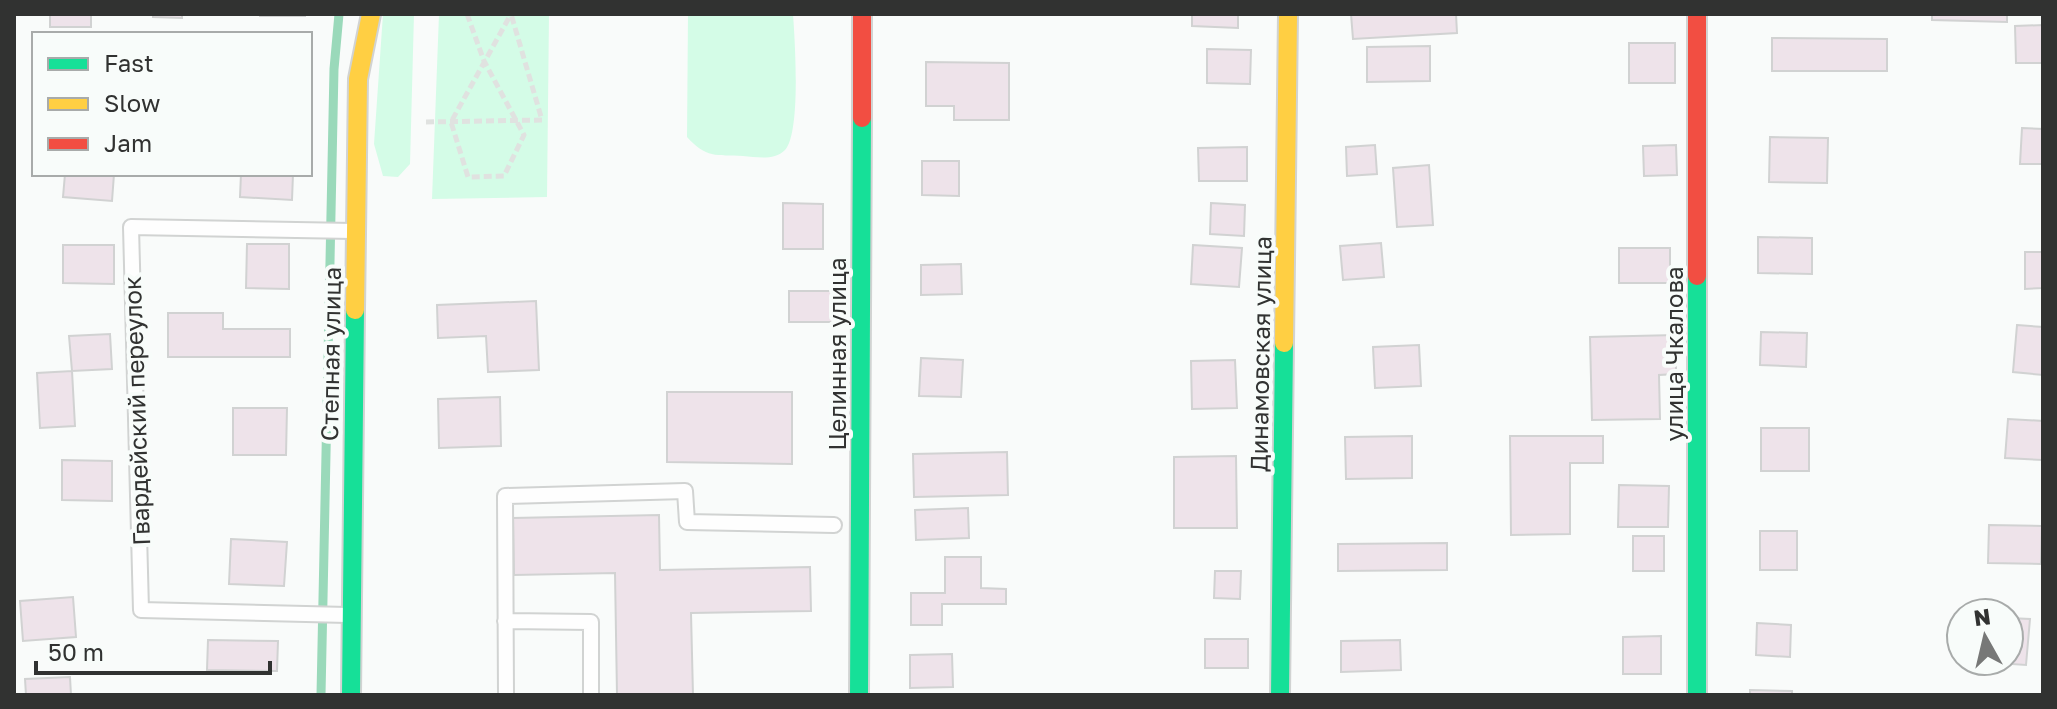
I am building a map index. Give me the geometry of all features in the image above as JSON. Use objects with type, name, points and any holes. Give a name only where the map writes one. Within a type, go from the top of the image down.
[{"type":"street","name":"Степная улица","points":[[351,695],[343,615],[347,231],[358,79],[371,14]]},
{"type":"street","name":"Целинная улица","points":[[859,695],[862,14]]},
{"type":"street","name":"Динамовская улица","points":[[1280,695],[1288,14]]},
{"type":"street","name":"улица Чкалова","points":[[1697,14],[1697,695]]},
{"type":"lane","name":"Гвардейский переулок","points":[[343,615],[141,610],[131,227],[347,231]]},
{"type":"lane","points":[[506,695],[505,496],[685,491],[687,522],[834,525]]},
{"type":"lane","points":[[505,621],[591,622],[591,695]]},
{"type":"path","points":[[467,14],[484,61],[524,135],[504,176],[468,177],[451,122],[484,61],[511,14]]},
{"type":"path","points":[[426,122],[542,120],[511,14]]},
{"type":"green space","points":[[383,14],[414,14],[410,164],[398,177],[383,176],[374,144]]},
{"type":"green space","points":[[439,14],[549,14],[547,197],[432,199]]},
{"type":"green space","points":[[688,14],[793,14],[795,106],[790,140],[781,153],[765,158],[712,154],[700,149],[687,137]]},
{"type":"building","points":[[50,14],[91,14],[91,27],[50,27]]},
{"type":"building","points":[[153,14],[182,14],[182,18],[153,17]]},
{"type":"building","points":[[305,14],[305,16],[260,16]]},
{"type":"building","points":[[1192,14],[1238,14],[1238,28],[1192,26]]},
{"type":"building","points":[[1351,14],[1456,14],[1457,33],[1353,39]]},
{"type":"building","points":[[1932,14],[2007,14],[2007,22],[1932,20]]},
{"type":"building","points":[[2043,25],[2043,63],[2016,63],[2015,26]]},
{"type":"building","points":[[1772,38],[1887,39],[1887,71],[1772,71]]},
{"type":"building","points":[[1629,43],[1675,43],[1675,83],[1629,83]]},
{"type":"building","points":[[1430,46],[1430,81],[1367,82],[1367,47]]},
{"type":"building","points":[[1207,49],[1251,50],[1250,84],[1207,83]]},
{"type":"building","points":[[926,62],[1009,63],[1009,120],[954,120],[954,106],[926,106]]},
{"type":"building","points":[[2022,128],[2043,129],[2043,164],[2020,164]]},
{"type":"building","points":[[1770,137],[1828,138],[1827,183],[1769,182]]},
{"type":"building","points":[[1375,145],[1377,174],[1347,176],[1346,147]]},
{"type":"building","points":[[1676,145],[1677,175],[1644,176],[1643,146]]},
{"type":"building","points":[[1247,147],[1247,181],[1199,181],[1198,148]]},
{"type":"building","points":[[922,161],[959,161],[959,196],[922,195]]},
{"type":"building","points":[[1429,165],[1433,225],[1397,227],[1393,168]]},
{"type":"building","points":[[65,176],[114,176],[112,201],[63,197]]},
{"type":"building","points":[[241,176],[293,176],[292,200],[240,197]]},
{"type":"building","points":[[783,203],[823,204],[823,249],[783,249]]},
{"type":"building","points":[[1211,203],[1245,205],[1244,236],[1210,234]]},
{"type":"building","points":[[1758,237],[1812,238],[1812,274],[1758,273]]},
{"type":"building","points":[[1381,243],[1384,277],[1343,280],[1340,246]]},
{"type":"building","points":[[247,244],[289,244],[289,289],[246,288]]},
{"type":"building","points":[[63,245],[114,245],[114,284],[63,283]]},
{"type":"building","points":[[1193,245],[1242,248],[1239,287],[1191,284]]},
{"type":"building","points":[[1619,248],[1670,248],[1670,283],[1619,283]]},
{"type":"building","points":[[2025,252],[2043,252],[2043,288],[2025,289]]},
{"type":"building","points":[[961,264],[962,294],[921,295],[921,265]]},
{"type":"building","points":[[789,291],[834,291],[834,322],[789,322]]},
{"type":"building","points":[[536,301],[539,370],[488,372],[486,336],[438,338],[437,305]]},
{"type":"building","points":[[168,313],[223,313],[223,329],[290,329],[290,357],[168,357]]},
{"type":"building","points":[[2017,325],[2043,327],[2043,375],[2013,372]]},
{"type":"building","points":[[1761,332],[1807,333],[1806,367],[1760,365]]},
{"type":"building","points":[[110,334],[112,369],[72,371],[69,336]]},
{"type":"building","points":[[1676,335],[1676,374],[1659,375],[1660,419],[1592,420],[1590,337]]},
{"type":"building","points":[[1419,345],[1421,386],[1375,388],[1373,347]]},
{"type":"building","points":[[921,358],[963,360],[961,397],[919,396]]},
{"type":"building","points":[[1235,360],[1237,408],[1192,409],[1191,361]]},
{"type":"building","points":[[72,371],[75,426],[40,428],[37,373]]},
{"type":"building","points":[[667,392],[792,392],[792,464],[667,462]]},
{"type":"building","points":[[500,397],[501,446],[439,448],[438,399]]},
{"type":"building","points":[[233,408],[287,408],[286,455],[233,455]]},
{"type":"building","points":[[2008,419],[2043,421],[2042,460],[2005,458]]},
{"type":"building","points":[[1761,428],[1809,428],[1809,471],[1761,471]]},
{"type":"building","points":[[1412,436],[1412,478],[1346,479],[1345,437]]},
{"type":"building","points":[[1510,436],[1603,436],[1603,463],[1570,463],[1570,534],[1511,535]]},
{"type":"building","points":[[1007,452],[1008,495],[914,497],[913,454]]},
{"type":"building","points":[[1236,456],[1237,528],[1174,528],[1174,457]]},
{"type":"building","points":[[62,460],[112,461],[112,501],[62,500]]},
{"type":"building","points":[[1619,485],[1669,486],[1668,527],[1618,527]]},
{"type":"building","points":[[968,508],[969,538],[916,540],[915,510]]},
{"type":"building","points":[[659,515],[660,570],[810,567],[811,611],[691,613],[693,695],[617,695],[615,573],[514,575],[513,518]]},
{"type":"building","points":[[1989,525],[2042,526],[2041,564],[1988,563]]},
{"type":"building","points":[[1760,531],[1797,531],[1797,570],[1760,570]]},
{"type":"building","points":[[1633,536],[1664,536],[1664,571],[1633,571]]},
{"type":"building","points":[[231,539],[287,542],[284,586],[229,584]]},
{"type":"building","points":[[1447,543],[1447,570],[1338,571],[1338,544]]},
{"type":"building","points":[[945,557],[981,557],[981,588],[1006,589],[1006,604],[942,604],[942,625],[911,625],[911,593],[945,593]]},
{"type":"building","points":[[1215,571],[1241,571],[1240,599],[1214,598]]},
{"type":"building","points":[[73,597],[76,637],[23,641],[20,601]]},
{"type":"building","points":[[2025,619],[2030,619],[2025,665]]},
{"type":"building","points":[[1757,623],[1791,625],[1790,657],[1756,655]]},
{"type":"building","points":[[1661,636],[1661,674],[1623,674],[1623,637]]},
{"type":"building","points":[[1205,639],[1248,639],[1248,668],[1205,668]]},
{"type":"building","points":[[208,640],[278,641],[277,671],[207,670]]},
{"type":"building","points":[[1400,640],[1401,670],[1341,672],[1341,641]]},
{"type":"building","points":[[952,654],[953,687],[910,688],[910,655]]},
{"type":"building","points":[[70,677],[71,695],[26,695],[25,679]]},
{"type":"building","points":[[1750,690],[1792,691],[1792,695],[1750,695]]},
{"type":"waterway","points":[[321,695],[334,69],[339,14]]},
{"type":"traffic: fast","points":[[859,695],[862,118]]},
{"type":"traffic: fast","points":[[1697,276],[1697,695]]},
{"type":"traffic: fast","points":[[351,695],[355,310]]},
{"type":"traffic: fast","points":[[1280,695],[1284,343]]},
{"type":"traffic: slow","points":[[355,310],[358,79],[371,14]]},
{"type":"traffic: slow","points":[[1284,343],[1288,14]]},
{"type":"traffic: jam","points":[[862,14],[862,118]]},
{"type":"traffic: jam","points":[[1697,14],[1697,276]]}]
